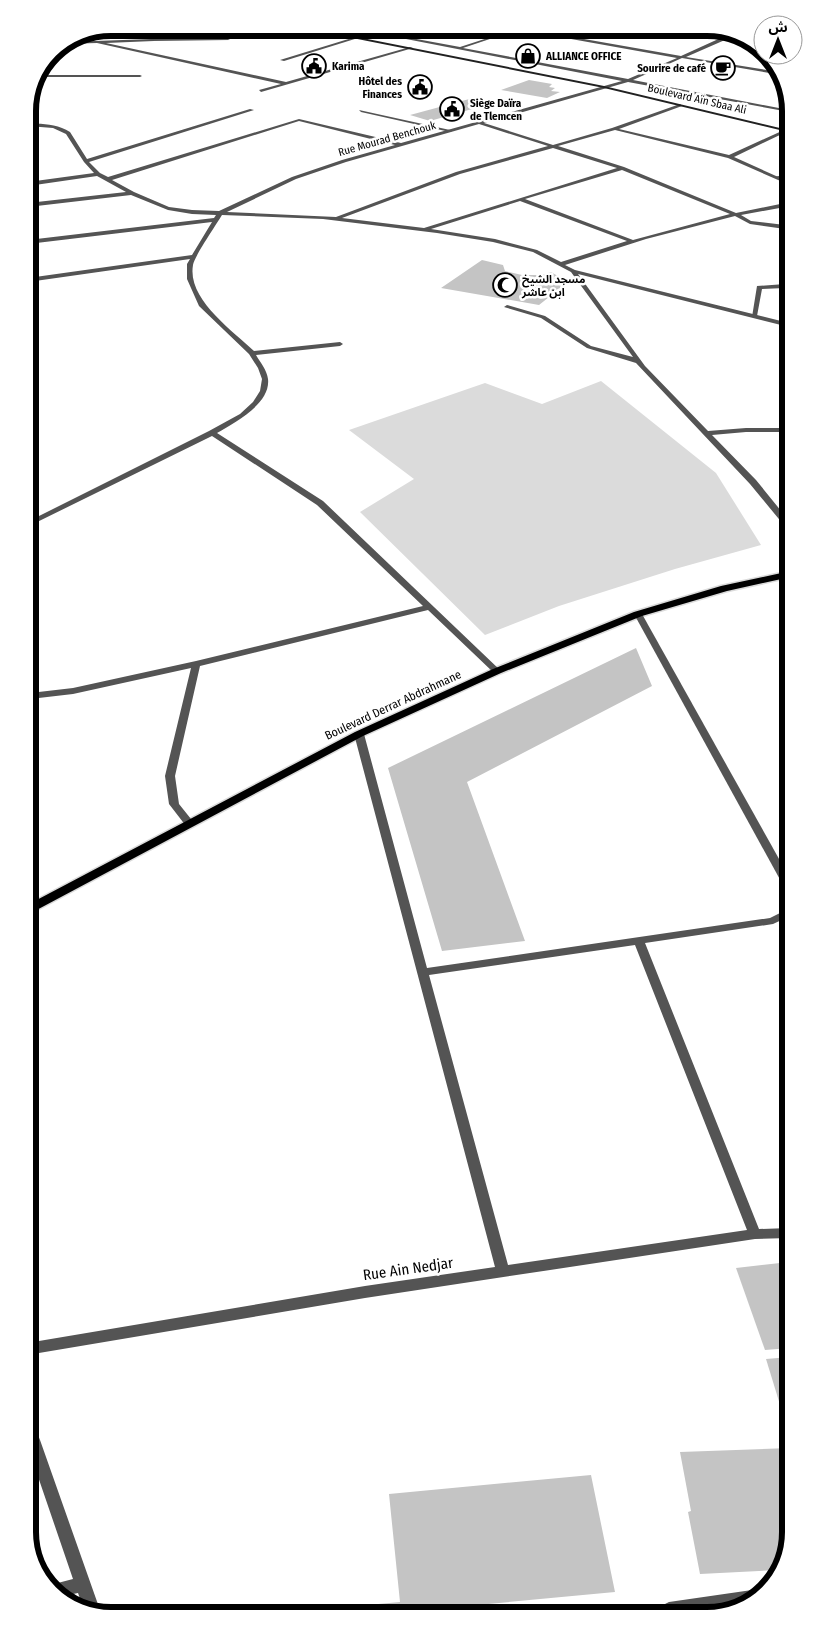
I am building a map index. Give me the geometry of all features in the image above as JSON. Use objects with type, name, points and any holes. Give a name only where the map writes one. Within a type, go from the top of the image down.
[{"type":"main road","name":"Boulevard Aïn Sbaa Ali","points":[[344,36],[604,87],[782,130]]},
{"type":"main road","name":"Boulevard Derrar Abdrahmane","points":[[36,906],[358,734],[497,671],[638,614],[725,588],[782,576]]},
{"type":"street","points":[[152,36],[154,40]]},
{"type":"street","points":[[394,36],[782,110]]},
{"type":"street","points":[[460,48],[497,36]]},
{"type":"street","points":[[558,36],[771,72]]},
{"type":"street","points":[[282,60],[356,38]]},
{"type":"street","name":"Rue Mourad Benchouk","points":[[220,213],[294,178],[344,161],[629,80],[725,39]]},
{"type":"street","points":[[81,43],[228,40]]},
{"type":"street","points":[[97,42],[287,84]]},
{"type":"street","points":[[261,91],[411,48]]},
{"type":"street","points":[[45,76],[140,76]]},
{"type":"street","points":[[336,219],[458,172],[614,129],[680,105]]},
{"type":"street","points":[[86,161],[252,110]]},
{"type":"street","points":[[361,111],[450,131]]},
{"type":"street","points":[[108,179],[299,120],[402,145]]},
{"type":"street","points":[[480,123],[622,168],[750,222],[782,227]]},
{"type":"street","points":[[36,125],[49,126],[64,130],[86,161],[98,174],[132,193],[179,211],[336,219],[424,229],[493,240],[535,251],[573,271],[782,323]]},
{"type":"street","points":[[614,129],[730,157],[782,180]]},
{"type":"street","points":[[730,157],[782,132]]},
{"type":"street","points":[[424,229],[622,168]]},
{"type":"street","points":[[36,183],[98,174]]},
{"type":"street","points":[[776,177],[782,177]]},
{"type":"street","points":[[36,205],[132,193]]},
{"type":"street","points":[[519,199],[632,241]]},
{"type":"street","points":[[561,264],[632,241],[734,214],[782,206]]},
{"type":"street","points":[[36,521],[212,433],[242,415],[255,403],[263,391],[265,379],[252,353],[202,306],[190,279],[190,264],[193,257],[220,213]]},
{"type":"street","points":[[36,241],[216,220]]},
{"type":"street","points":[[36,279],[193,257]]},
{"type":"street","points":[[573,271],[638,362],[753,482],[782,517]]},
{"type":"street","points":[[754,316],[759,287],[782,286]]},
{"type":"street","points":[[507,307],[543,317],[589,347],[638,362]]},
{"type":"street","points":[[252,353],[340,344]]},
{"type":"street","points":[[706,433],[782,430]]},
{"type":"street","points":[[212,433],[320,503],[497,671]]},
{"type":"street","points":[[36,695],[73,691],[196,664],[428,606]]},
{"type":"street","points":[[638,614],[782,873]]},
{"type":"street","points":[[190,824],[174,804],[170,776],[196,664]]},
{"type":"street","points":[[358,734],[503,1271]]},
{"type":"street","points":[[423,972],[773,921],[782,916]]},
{"type":"street","points":[[638,941],[754,1234]]},
{"type":"street","name":"Rue Ain Nedjar","points":[[36,1347],[365,1292],[754,1234],[782,1233]]},
{"type":"street","points":[[36,1449],[90,1603]]},
{"type":"street","points":[[63,1589],[83,1584]]},
{"type":"street","points":[[690,1607],[738,1600]]},
{"type":"shaded area","points":[[601,381],[716,473],[761,545],[675,569],[559,606],[485,635],[360,512],[414,479],[349,430],[485,383],[542,404]]},
{"type":"building","points":[[529,80],[552,84],[549,87],[555,88],[551,91],[560,92],[547,98],[501,90]]},
{"type":"building","name":"Siège Daïra de Tlemcen","points":[[473,98],[493,103],[430,121],[410,115]]},
{"type":"building","name":"مسجد الشيخ ابن عاشر","points":[[482,260],[503,265],[505,271],[522,275],[542,275],[551,272],[568,282],[539,305],[441,288]]},
{"type":"building","points":[[636,648],[652,686],[467,782],[525,941],[442,951],[388,768]]},
{"type":"building","points":[[782,1263],[782,1349],[765,1350],[736,1268]]},
{"type":"building","points":[[782,1358],[782,1411],[766,1359]]},
{"type":"building","points":[[782,1448],[782,1532],[778,1556],[771,1570],[700,1574],[688,1512],[691,1511],[680,1452]]},
{"type":"building","points":[[591,1475],[615,1592],[456,1607],[346,1607],[400,1602],[389,1494]]},
{"type":"place","name":"ALLIANCE OFFICE","points":[[528,56]]},
{"type":"place","name":"Karima","points":[[314,66]]},
{"type":"place","name":"Sourire de café","points":[[723,68]]},
{"type":"place","name":"Hôtel des Finances","points":[[420,87]]},
{"type":"place","name":"Siège Daïra de Tlemcen","points":[[452,109]]},
{"type":"place","name":"مسجد الشيخ ابن عاشر","points":[[505,285]]}]
